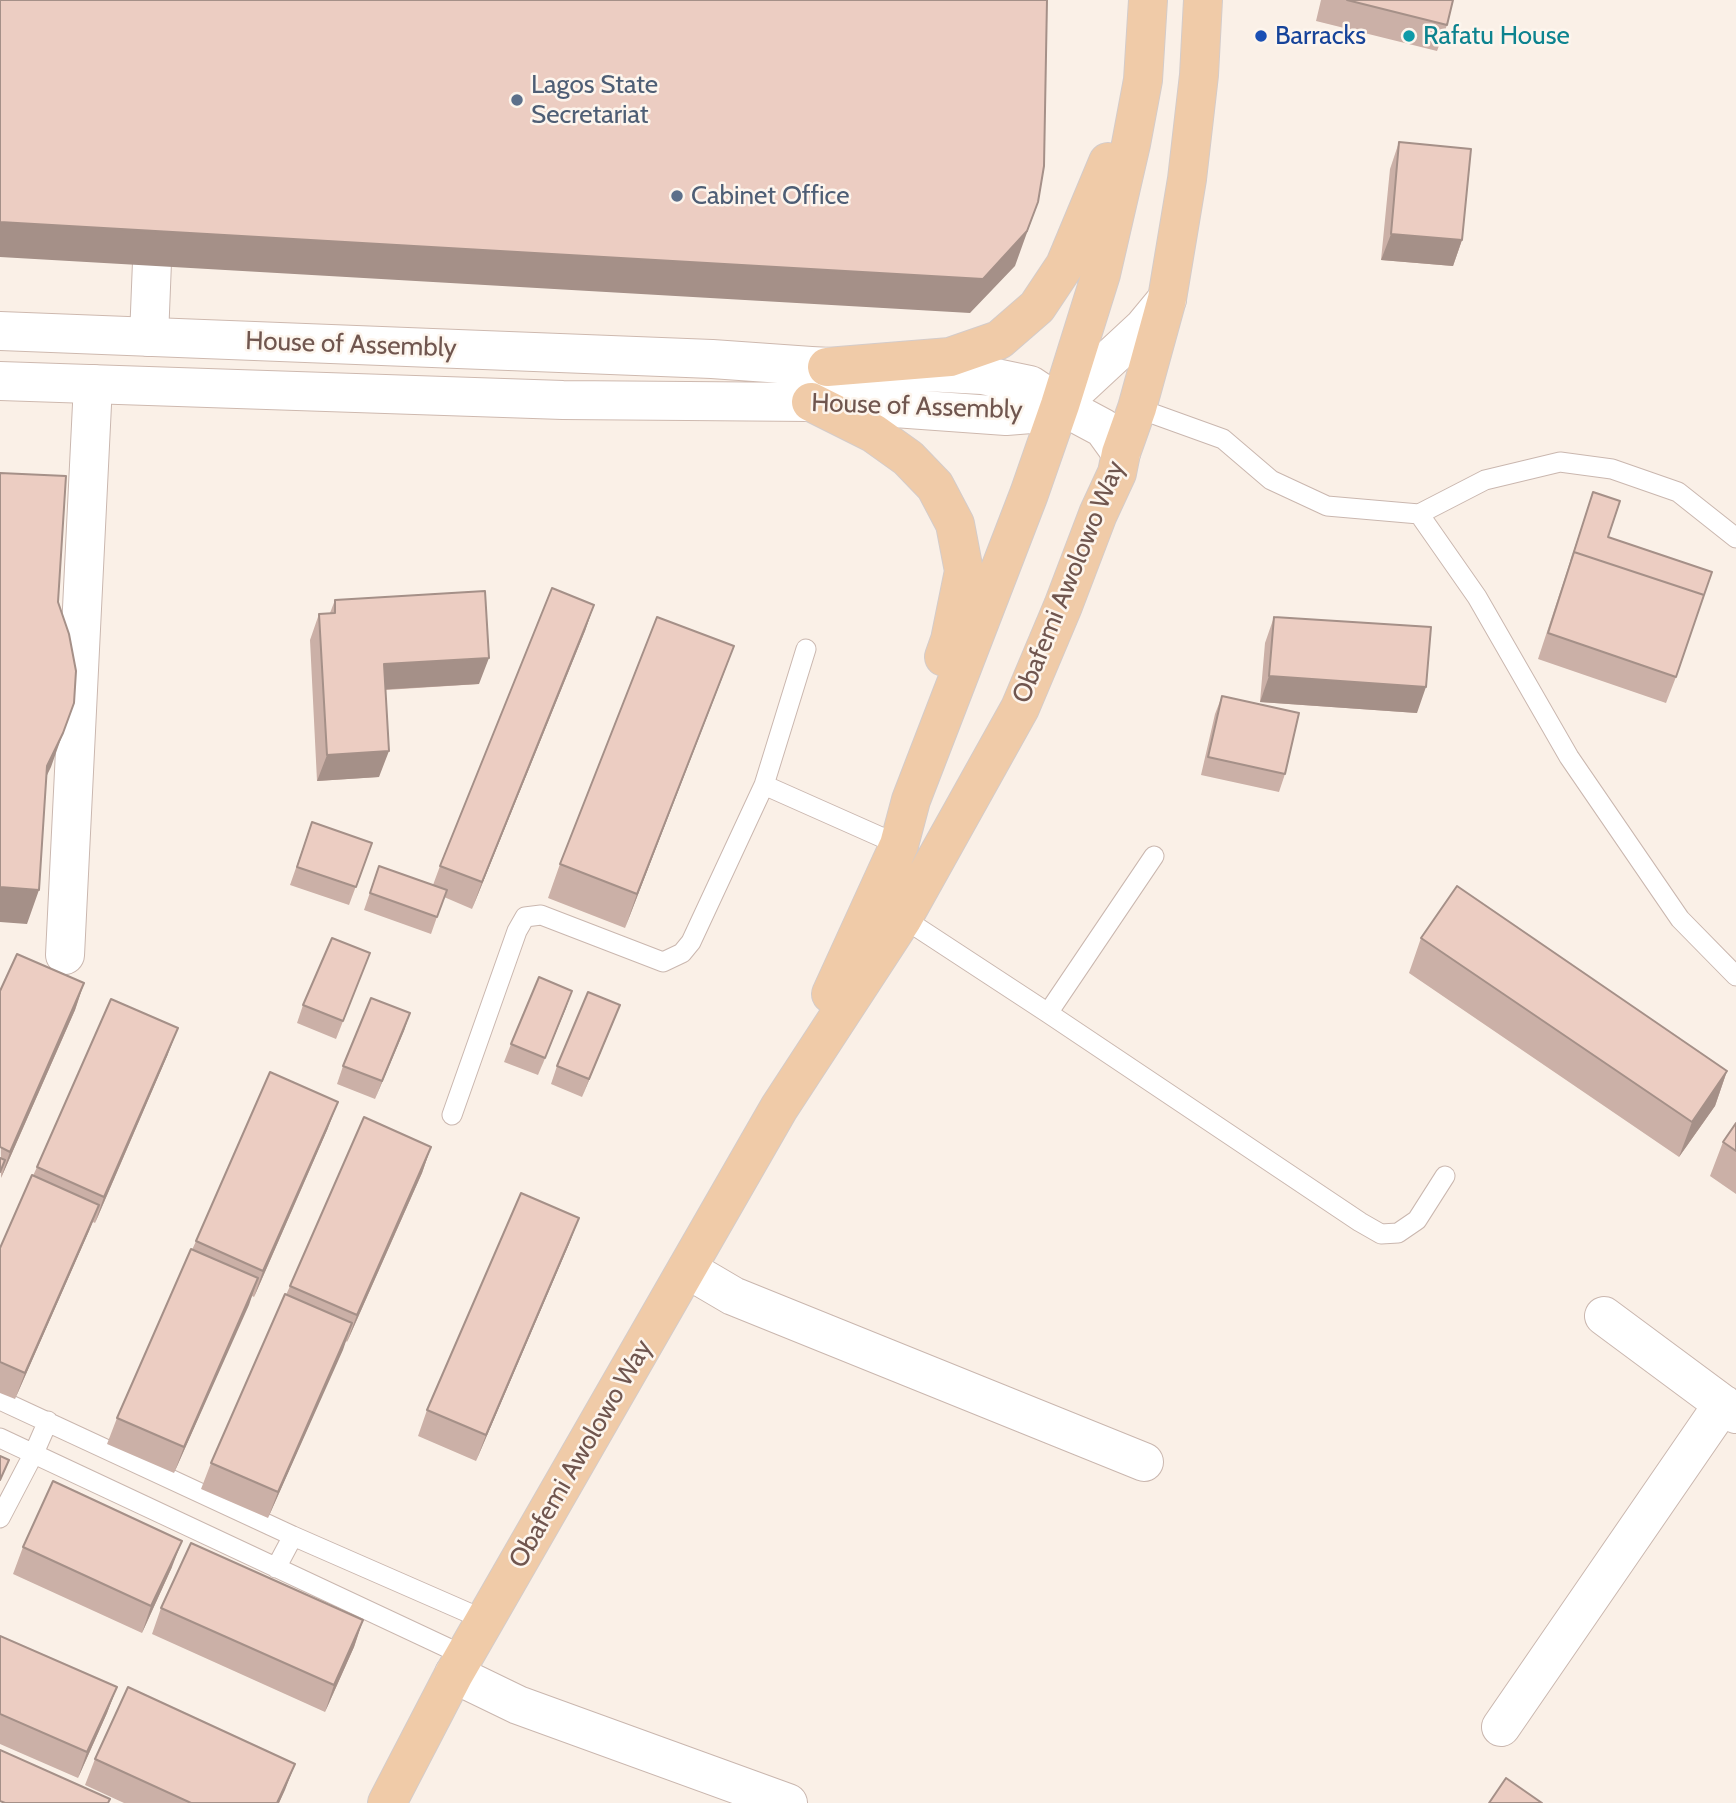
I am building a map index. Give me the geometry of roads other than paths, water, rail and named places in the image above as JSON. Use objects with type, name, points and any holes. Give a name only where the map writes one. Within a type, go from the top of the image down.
[{"type":"main road","name":"Obafemi Awolowo Way","points":[[779,1108],[898,845],[911,800],[1029,494],[1060,405],[1101,274],[1131,144],[1143,80],[1148,0]]},
{"type":"main road","name":"Obafemi Awolowo Way","points":[[387,1803],[459,1665],[779,1108],[903,918],[1020,708],[1117,473],[1167,299],[1189,166],[1199,75],[1203,0]]},
{"type":"main road","points":[[827,367],[950,357],[999,341],[1037,307],[1065,265],[1143,80]]},
{"type":"main road","points":[[811,402],[873,433],[908,458],[935,486],[955,524],[964,571],[950,640],[912,745],[911,800]]},
{"type":"street","points":[[149,337],[155,181]]},
{"type":"street","points":[[1121,453],[1103,428],[1060,405],[1143,328],[1167,299]]},
{"type":"street","name":"House of Assembly","points":[[0,331],[712,359],[982,376],[1030,385],[1060,405]]},
{"type":"street","name":"House of Assembly","points":[[0,381],[549,399],[811,402],[1006,416],[1031,414],[1060,405]]},
{"type":"street","points":[[65,955],[93,384]]},
{"type":"street","points":[[687,1269],[733,1296],[1144,1462]]},
{"type":"street","points":[[1501,1727],[1729,1409],[1604,1316]]},
{"type":"street","points":[[459,1665],[518,1705],[788,1803]]},
{"type":"lane","points":[[1137,408],[1223,439],[1271,481],[1327,506],[1419,514],[1485,480],[1560,462],[1612,469],[1678,492],[1736,538]]},
{"type":"lane","points":[[1419,514],[1477,597],[1569,757],[1680,919],[1736,976]]},
{"type":"lane","points":[[452,1115],[517,931],[525,917],[541,915],[663,962],[682,953],[691,942],[764,785],[806,649]]},
{"type":"lane","points":[[764,785],[898,845]]},
{"type":"lane","points":[[1048,1013],[1154,856]]},
{"type":"lane","points":[[903,918],[1381,1234],[1398,1233],[1417,1220],[1445,1176]]},
{"type":"lane","points":[[0,1400],[293,1536],[485,1620]]},
{"type":"lane","points":[[0,1518],[48,1421]]},
{"type":"lane","points":[[0,1438],[276,1568],[459,1665]]},
{"type":"lane","points":[[276,1568],[293,1536]]},
{"type":"place","name":"Barracks","points":[[1261,36]]},
{"type":"place","name":"Rafatu House","points":[[1409,36]]},
{"type":"place","name":"Lagos State Secretariat","points":[[517,100]]},
{"type":"place","name":"Cabinet Office","points":[[677,196]]}]
